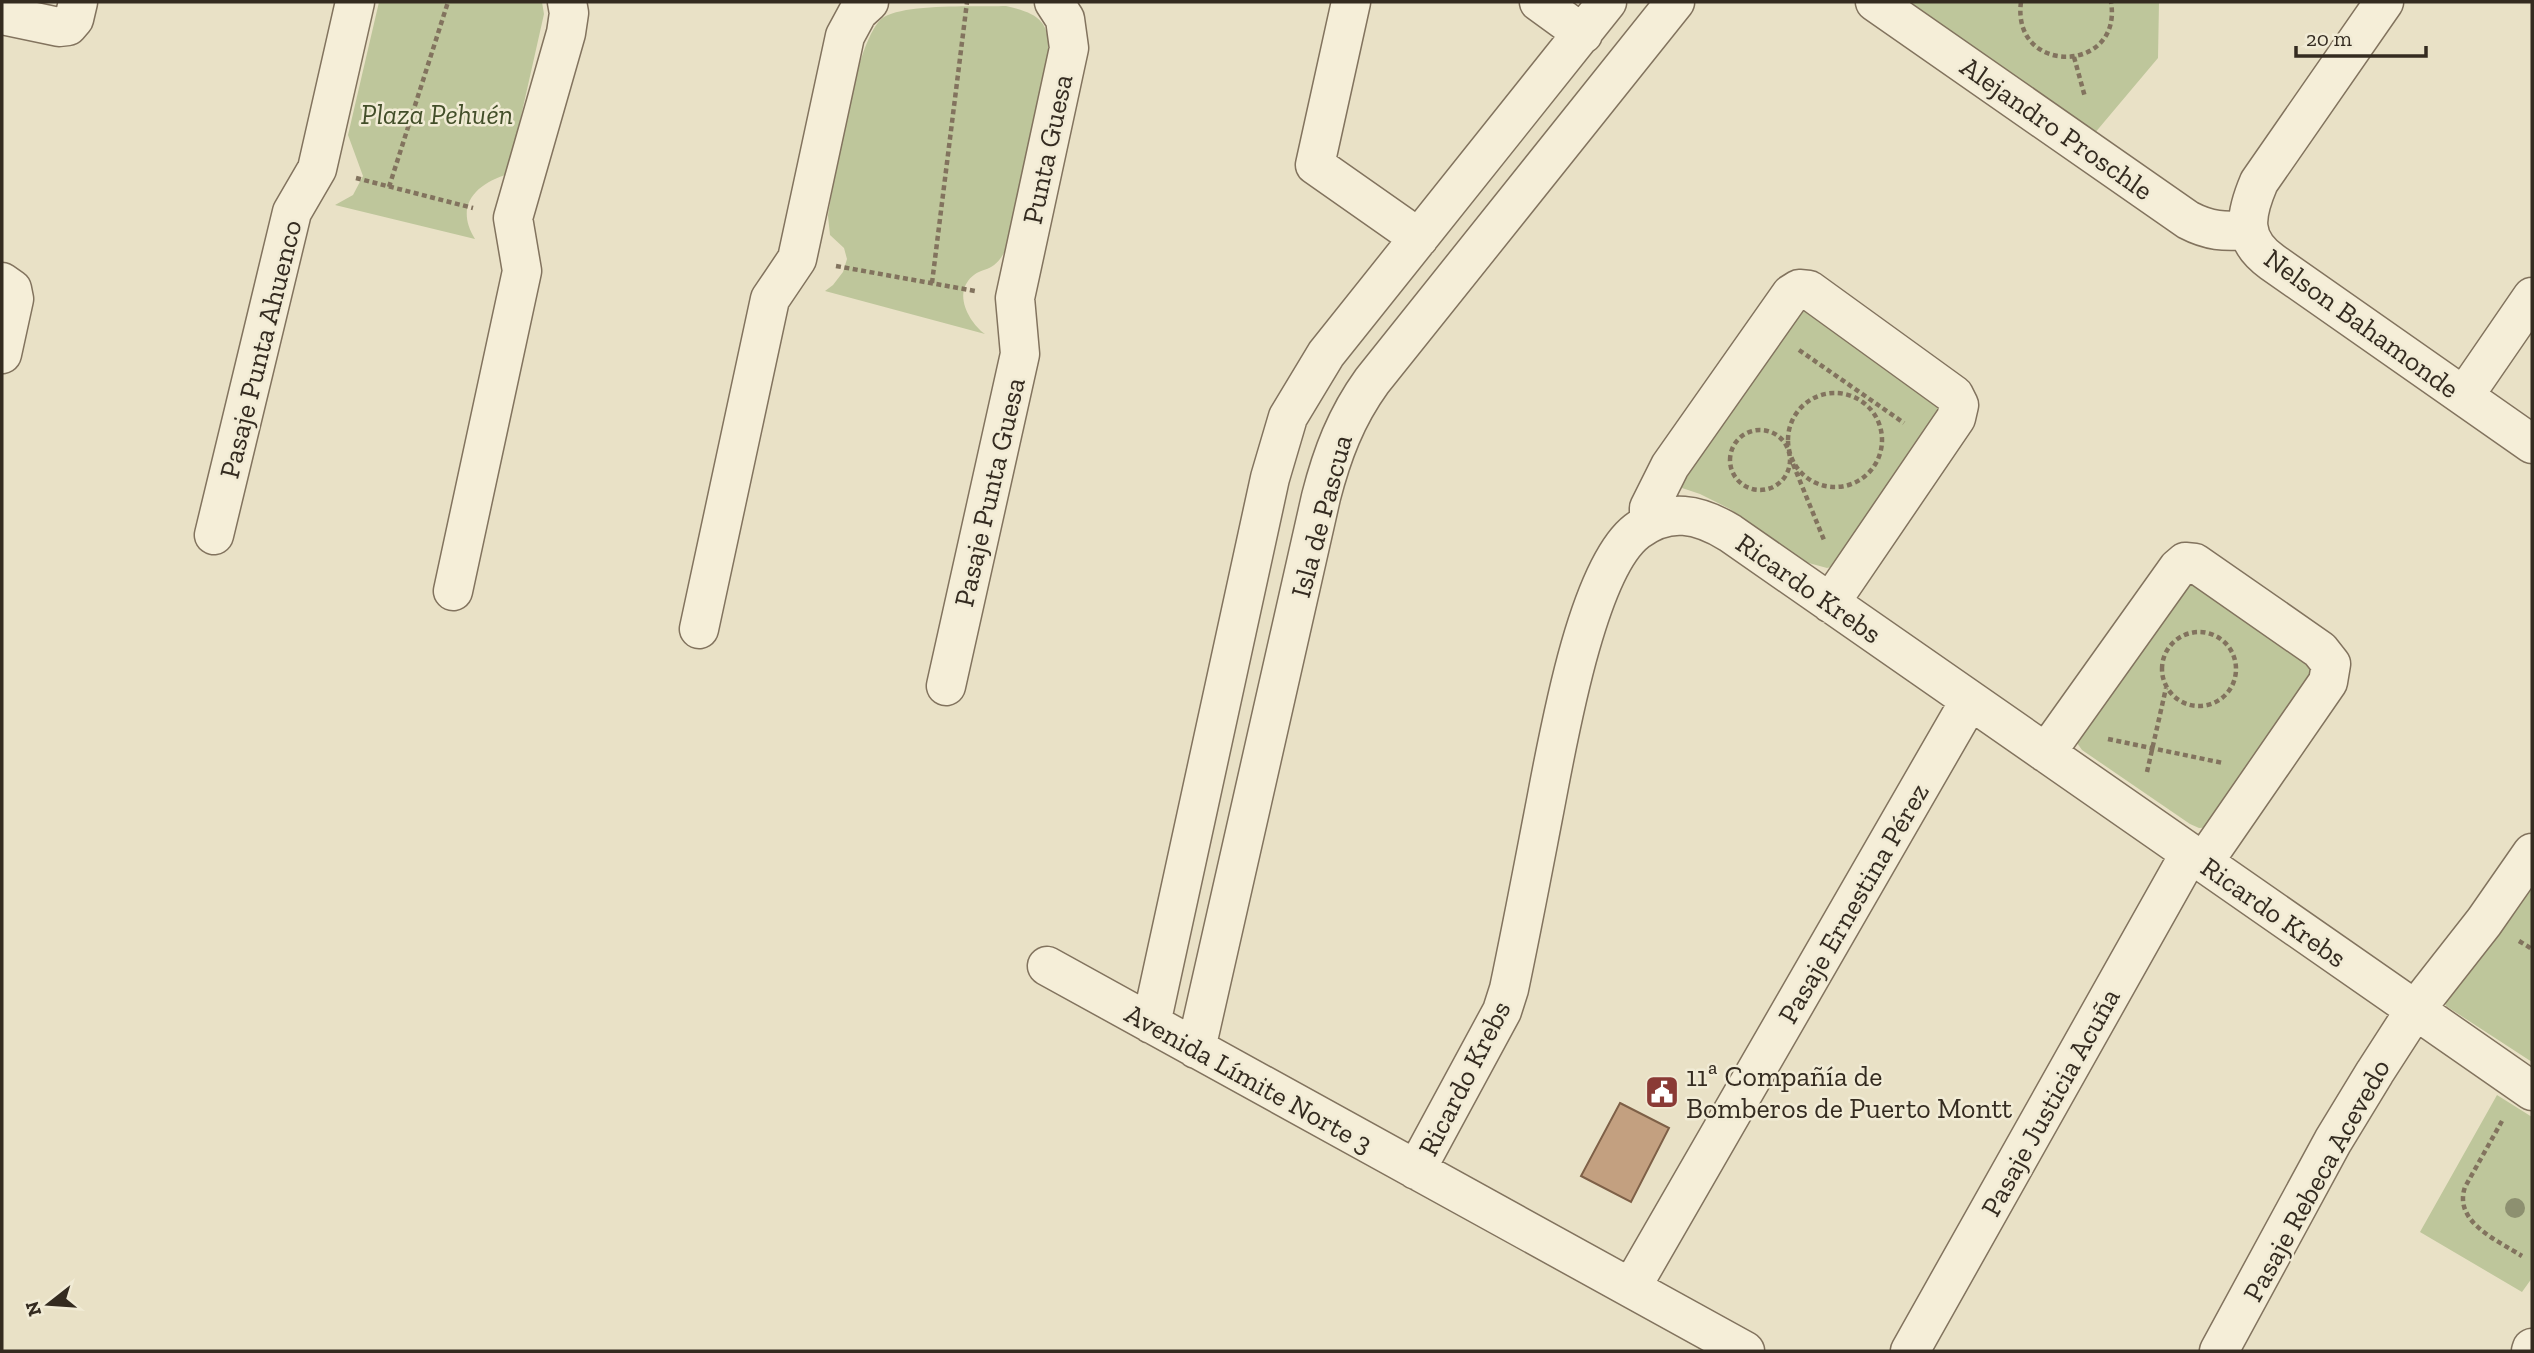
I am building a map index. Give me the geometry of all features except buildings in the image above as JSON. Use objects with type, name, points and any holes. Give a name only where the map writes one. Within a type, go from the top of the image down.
[{"type":"street","points":[[2,15],[59,27],[68,26],[74,19],[78,2]]},
{"type":"street","name":"Pasaje Punta Ahuenco","points":[[214,534],[292,212],[317,169],[355,2]]},
{"type":"street","points":[[453,591],[522,271],[513,218],[566,33],[569,13],[567,2]]},
{"type":"street","points":[[699,629],[770,299],[797,259],[845,36],[858,12],[869,2]]},
{"type":"street","name":"Punta Guesa","points":[[1015,298],[1069,48],[1065,19],[1054,2]]},
{"type":"street","points":[[1351,2],[1315,165],[1419,238]]},
{"type":"street","points":[[1539,2],[1583,34]]},
{"type":"street","name":"Isla de Pascua","points":[[1151,1024],[1278,447],[1289,417],[1325,354],[1607,2]]},
{"type":"street","name":"Isla de Pascua","points":[[1196,1049],[1321,497],[1340,435],[1372,382],[1675,2]]},
{"type":"street","name":"Alejandro Proschle","points":[[1875,2],[2188,220],[2215,231],[2248,230]]},
{"type":"street","name":"Nelson Bahamonde","points":[[2384,2],[2259,183],[2250,204],[2248,230],[2251,240],[2263,256],[2532,444]]},
{"type":"street","points":[[2,282],[12,289],[14,299],[2,354]]},
{"type":"street","points":[[1649,523],[1649,508],[1670,466],[1791,294],[1798,289],[1808,290],[1954,395],[1959,405],[1956,418],[1834,598]]},
{"type":"street","points":[[2463,396],[2532,297]]},
{"type":"street","name":"Pasaje Punta Guesa","points":[[946,686],[1020,354],[1015,298]]},
{"type":"street","name":"Ricardo Krebs","points":[[1416,1170],[1502,1010],[1514,968],[1556,751],[1586,626],[1610,567],[1622,546],[1635,532],[1649,523],[1684,515],[1708,520],[1834,598],[1970,700],[2054,741],[2137,817],[2532,1091]]},
{"type":"street","name":"Pasaje Justicia Acuña","points":[[1910,1351],[2197,858],[2265,772],[2328,682],[2331,664],[2320,650],[2195,562],[2185,562],[2178,568],[2054,741]]},
{"type":"street","name":"Pasaje Ernestina Pérez","points":[[1631,1288],[1970,700]]},
{"type":"street","name":"Pasaje Rebeca Acevedo","points":[[2219,1351],[2333,1141],[2414,1010],[2484,922],[2532,853]]},
{"type":"street","name":"Avenida Límite Norte 3","points":[[1047,966],[1745,1351]]},
{"type":"path","points":[[389,187],[448,2]]},
{"type":"path","points":[[932,284],[967,2]]},
{"type":"path","points":[[2021,2],[2020,20],[2028,39],[2044,52],[2064,58],[2084,54],[2102,41],[2111,22],[2110,2]]},
{"type":"path","points":[[317,169],[513,218]]},
{"type":"path","points":[[797,259],[1015,298]]},
{"type":"path","points":[[1767,328],[1863,399],[1937,446]]},
{"type":"path","points":[[1863,399],[1835,393],[1808,402],[1791,424],[1789,438],[1790,452],[1788,473],[1773,488],[1760,490],[1746,486],[1732,471],[1732,450],[1739,438],[1751,431],[1765,429],[1778,435],[1790,452],[1799,471],[1816,484],[1843,487],[1863,479],[1879,457],[1882,436],[1876,417],[1863,399]]},
{"type":"path","points":[[1790,452],[1827,550],[1834,598]]},
{"type":"path","points":[[2137,817],[2166,687],[2162,668],[2165,653],[2182,636],[2190,633],[2206,633],[2220,639],[2231,651],[2236,667],[2233,684],[2216,702],[2193,706],[2177,699],[2166,687]]},
{"type":"path","points":[[2054,741],[2152,748],[2265,772]]},
{"type":"path","points":[[2503,1119],[2461,1199],[2467,1216],[2476,1225],[2522,1255]]},
{"type":"green space","name":"Plaza Pehuén","points":[[379,2],[542,2],[544,14],[508,174],[478,190],[468,206],[469,227],[475,239],[335,205],[353,195],[363,176],[348,135]]},
{"type":"green space","points":[[1899,2],[2159,2],[2158,58],[2094,134]]},
{"type":"green space","points":[[1006,6],[1028,13],[1042,22],[1049,48],[1006,249],[996,263],[973,276],[964,288],[966,310],[985,334],[825,291],[843,272],[847,259],[844,248],[830,235],[828,216],[855,78],[874,29],[884,17],[909,10]]},
{"type":"green space","points":[[1803,308],[1935,394],[1941,410],[1835,566],[1827,568],[1805,562],[1730,509],[1676,486]]},
{"type":"green space","points":[[2187,576],[2318,664],[2213,827],[2199,828],[2190,824],[2082,750],[2077,743]]},
{"type":"green space","points":[[2532,868],[2532,1062],[2446,1006],[2444,1000]]},
{"type":"green space","points":[[2497,1095],[2532,1117],[2532,1278],[2522,1292],[2420,1232]]},
{"type":"place","name":"11ª Compañía de Bomberos de Puerto Montt","points":[[1662,1092]]}]
